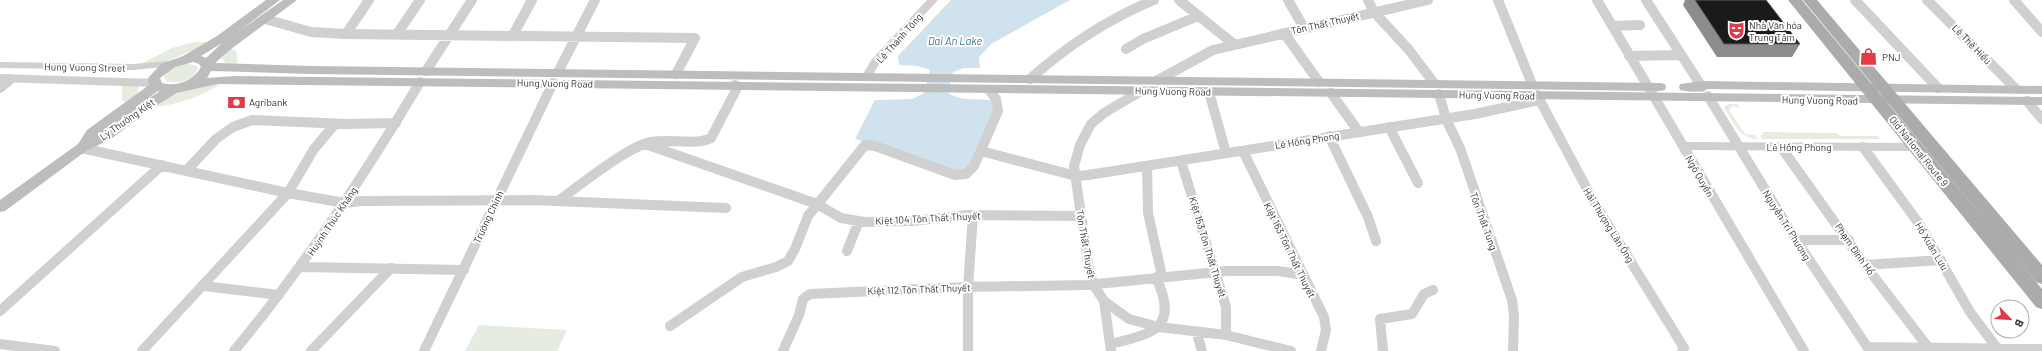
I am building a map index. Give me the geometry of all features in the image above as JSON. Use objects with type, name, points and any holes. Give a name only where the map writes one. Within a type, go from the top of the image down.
[{"type":"main road","points":[[169,64],[186,59],[215,43],[274,0]]},
{"type":"main road","points":[[188,85],[202,76],[207,66],[221,52],[291,0]]},
{"type":"main road","name":"Old National Route 9","points":[[1795,0],[1867,87],[1895,100],[2042,277]]},
{"type":"main road","name":"Old National Route 9","points":[[1810,0],[1881,94],[1916,147],[2042,302]]},
{"type":"main road","name":"Hung Vuong Road","points":[[186,59],[200,59],[207,66],[311,70],[423,77]]},
{"type":"main road","name":"Lý Thường Kiệt","points":[[81,148],[92,133],[155,84],[157,73],[169,64]]},
{"type":"main road","points":[[303,81],[311,70]]},
{"type":"main road","name":"Hung Vuong Road","points":[[173,89],[217,80],[303,81],[423,77],[674,79],[952,84],[1030,79],[1158,80],[1324,88]]},
{"type":"main road","points":[[1141,91],[1158,80]]},
{"type":"main road","points":[[155,84],[173,89]]},
{"type":"main road","name":"Hung Vuong Road","points":[[952,84],[989,90],[1209,92],[1324,88],[1436,88],[1536,93],[1650,91],[1881,94],[1938,88],[2042,90]]},
{"type":"main road","name":"Hung Vuong Road","points":[[1706,92],[1867,87]]},
{"type":"main road","name":"Lý Thường Kiệt","points":[[0,207],[81,148],[106,136],[147,105],[173,89]]},
{"type":"main road","points":[[2016,89],[2027,101]]},
{"type":"main road","points":[[1895,100],[2042,101]]},
{"type":"main road","points":[[1916,147],[1934,147]]},
{"type":"street","points":[[346,34],[369,0]]},
{"type":"street","points":[[397,34],[420,0]]},
{"type":"street","name":"Huỳnh Thúc Kháng","points":[[234,351],[322,239],[472,0]]},
{"type":"street","points":[[513,35],[532,0]]},
{"type":"street","name":"Trường Chinh","points":[[424,351],[595,0]]},
{"type":"street","name":"Lê Thánh Tông","points":[[865,82],[876,61],[933,0]]},
{"type":"street","points":[[1030,79],[1046,64],[1079,41],[1122,14],[1154,0]]},
{"type":"street","points":[[1180,0],[1235,45]]},
{"type":"street","points":[[1288,0],[1304,28]]},
{"type":"street","name":"Tôn Thất Tùng","points":[[1368,0],[1374,12],[1409,50],[1436,88],[1446,119],[1460,148],[1512,300],[1514,316],[1513,351]]},
{"type":"street","name":"Hải Thượng Lãn Ông","points":[[1498,0],[1536,93],[1594,202],[1632,261],[1684,348],[1682,351]]},
{"type":"street","name":"Ngô Quyền","points":[[1597,0],[1804,351]]},
{"type":"street","name":"Nguyễn Tri Phương","points":[[1646,0],[1740,146],[1796,240],[1869,349]]},
{"type":"street","points":[[1855,0],[1938,88]]},
{"type":"street","name":"Lê Thế Hiếu","points":[[1927,0],[2016,89]]},
{"type":"street","points":[[2014,0],[2042,32]]},
{"type":"street","name":"Tôn Thất Thuyết","points":[[1158,80],[1213,50],[1422,1]]},
{"type":"street","points":[[253,16],[311,32],[346,34],[695,38],[674,79]]},
{"type":"street","points":[[1126,49],[1143,39],[1198,16]]},
{"type":"street","points":[[1612,26],[1640,25]]},
{"type":"street","points":[[1284,33],[1324,88],[1359,132]]},
{"type":"street","points":[[1629,56],[1682,55]]},
{"type":"street","name":"Hung Vuong Street","points":[[0,65],[133,67],[169,64]]},
{"type":"street","name":"Hung Vuong Street","points":[[0,78],[155,84]]},
{"type":"street","points":[[0,88],[12,79]]},
{"type":"street","points":[[558,201],[617,159],[645,144],[667,140],[705,141],[712,138],[736,90],[736,80]]},
{"type":"street","points":[[670,326],[720,290],[742,277],[788,261],[795,249],[808,216],[865,145],[875,146],[955,175],[964,175],[970,172],[981,151],[998,111],[996,99],[989,90]]},
{"type":"street","name":"Tôn Thất Thuyết","points":[[1141,91],[1104,113],[1091,124],[1080,145],[1074,166],[1093,284],[1104,301],[1129,319],[1160,327],[1226,335],[1291,351]]},
{"type":"street","points":[[1209,92],[1226,153]]},
{"type":"street","name":"Lê Hồng Phong","points":[[1076,176],[1181,161],[1474,114],[1536,93]]},
{"type":"street","points":[[2027,101],[2042,119]]},
{"type":"street","points":[[187,170],[212,144],[241,122],[260,119],[335,124],[396,123]]},
{"type":"street","points":[[142,351],[288,194],[314,149],[335,124]]},
{"type":"street","points":[[1389,127],[1418,183]]},
{"type":"street","points":[[1330,136],[1368,217],[1376,241]]},
{"type":"street","name":"Kiệt 104 Tôn Thất Thuyết","points":[[645,144],[817,204],[841,218],[859,221],[912,221],[973,215],[1081,216]]},
{"type":"street","name":"Lê Hồng Phong","points":[[1683,146],[1916,147]]},
{"type":"street","name":"Phạm Đình Hổ","points":[[1781,147],[1849,240],[1865,265],[1929,349]]},
{"type":"street","name":"Hồ Xuân Lưu","points":[[1863,147],[1889,185],[1904,202],[1920,225],[1970,312],[1997,348]]},
{"type":"street","points":[[81,148],[187,170],[288,194],[345,203],[361,201],[558,201],[726,208]]},
{"type":"street","points":[[981,151],[1076,176]]},
{"type":"street","name":"Kiệt 163 Tôn Thất Thuyết","points":[[1243,151],[1324,317],[1326,330],[1321,351]]},
{"type":"street","name":"Kiệt 153 Tôn Thất Thuyết","points":[[1181,161],[1216,270],[1226,308],[1226,335]]},
{"type":"street","points":[[0,311],[162,165]]},
{"type":"street","points":[[1104,301],[1111,348],[1160,327],[1167,310],[1159,276],[1148,213],[1147,166]]},
{"type":"street","points":[[968,351],[968,287],[973,215]]},
{"type":"street","points":[[847,251],[859,221]]},
{"type":"street","points":[[1796,240],[1849,240]]},
{"type":"street","points":[[1865,265],[1941,260]]},
{"type":"street","points":[[301,267],[464,270]]},
{"type":"street","points":[[311,351],[391,268]]},
{"type":"street","name":"Kiệt 112 Tôn Thất Thuyết","points":[[783,351],[799,315],[803,299],[810,294],[968,287],[1093,284],[1216,270],[1257,270],[1304,274]]},
{"type":"street","points":[[204,286],[279,295]]},
{"type":"street","points":[[1383,351],[1380,319],[1384,317],[1402,317],[1412,314],[1424,294],[1433,290]]},
{"type":"street","points":[[1196,331],[1202,351]]},
{"type":"street","points":[[0,344],[55,351]]},
{"type":"street","points":[[1869,349],[2042,349]]},
{"type":"shaded area","points":[[194,42],[212,42],[165,62],[139,65],[172,48]]},
{"type":"shaded area","points":[[228,47],[236,51],[238,60],[235,67],[226,64],[222,58]]},
{"type":"shaded area","points":[[185,63],[197,66],[198,68],[193,76],[180,82],[166,81],[164,76],[168,71]]},
{"type":"shaded area","points":[[225,81],[190,99],[152,107],[179,93]]},
{"type":"shaded area","points":[[122,84],[139,85],[138,92],[127,104],[122,100]]},
{"type":"shaded area","points":[[1729,104],[1737,104],[1740,108],[1733,106],[1729,110],[1745,134],[1754,135],[1758,139],[1747,136],[1738,129],[1725,109],[1725,106]]},
{"type":"shaded area","points":[[1762,132],[1836,133],[1841,136],[1878,136],[1880,139],[1762,139],[1760,135],[1763,135]]},
{"type":"shaded area","points":[[479,325],[567,330],[557,351],[465,351]]},
{"type":"water","name":"Dai An Lake","points":[[951,0],[1070,0],[991,44],[979,57],[980,68],[964,68],[953,72],[948,93],[960,98],[994,101],[997,106],[969,176],[855,139],[875,100],[912,99],[924,93],[930,70],[918,66],[899,65],[898,56]]},
{"type":"building","points":[[1695,0],[1766,0],[1800,44],[1724,44]]},
{"type":"place","name":"Nhà Văn hóa Trung Tâm","points":[[1736,31]]},
{"type":"place","name":"PNJ","points":[[1869,57]]},
{"type":"place","name":"Agribank","points":[[236,102]]}]
